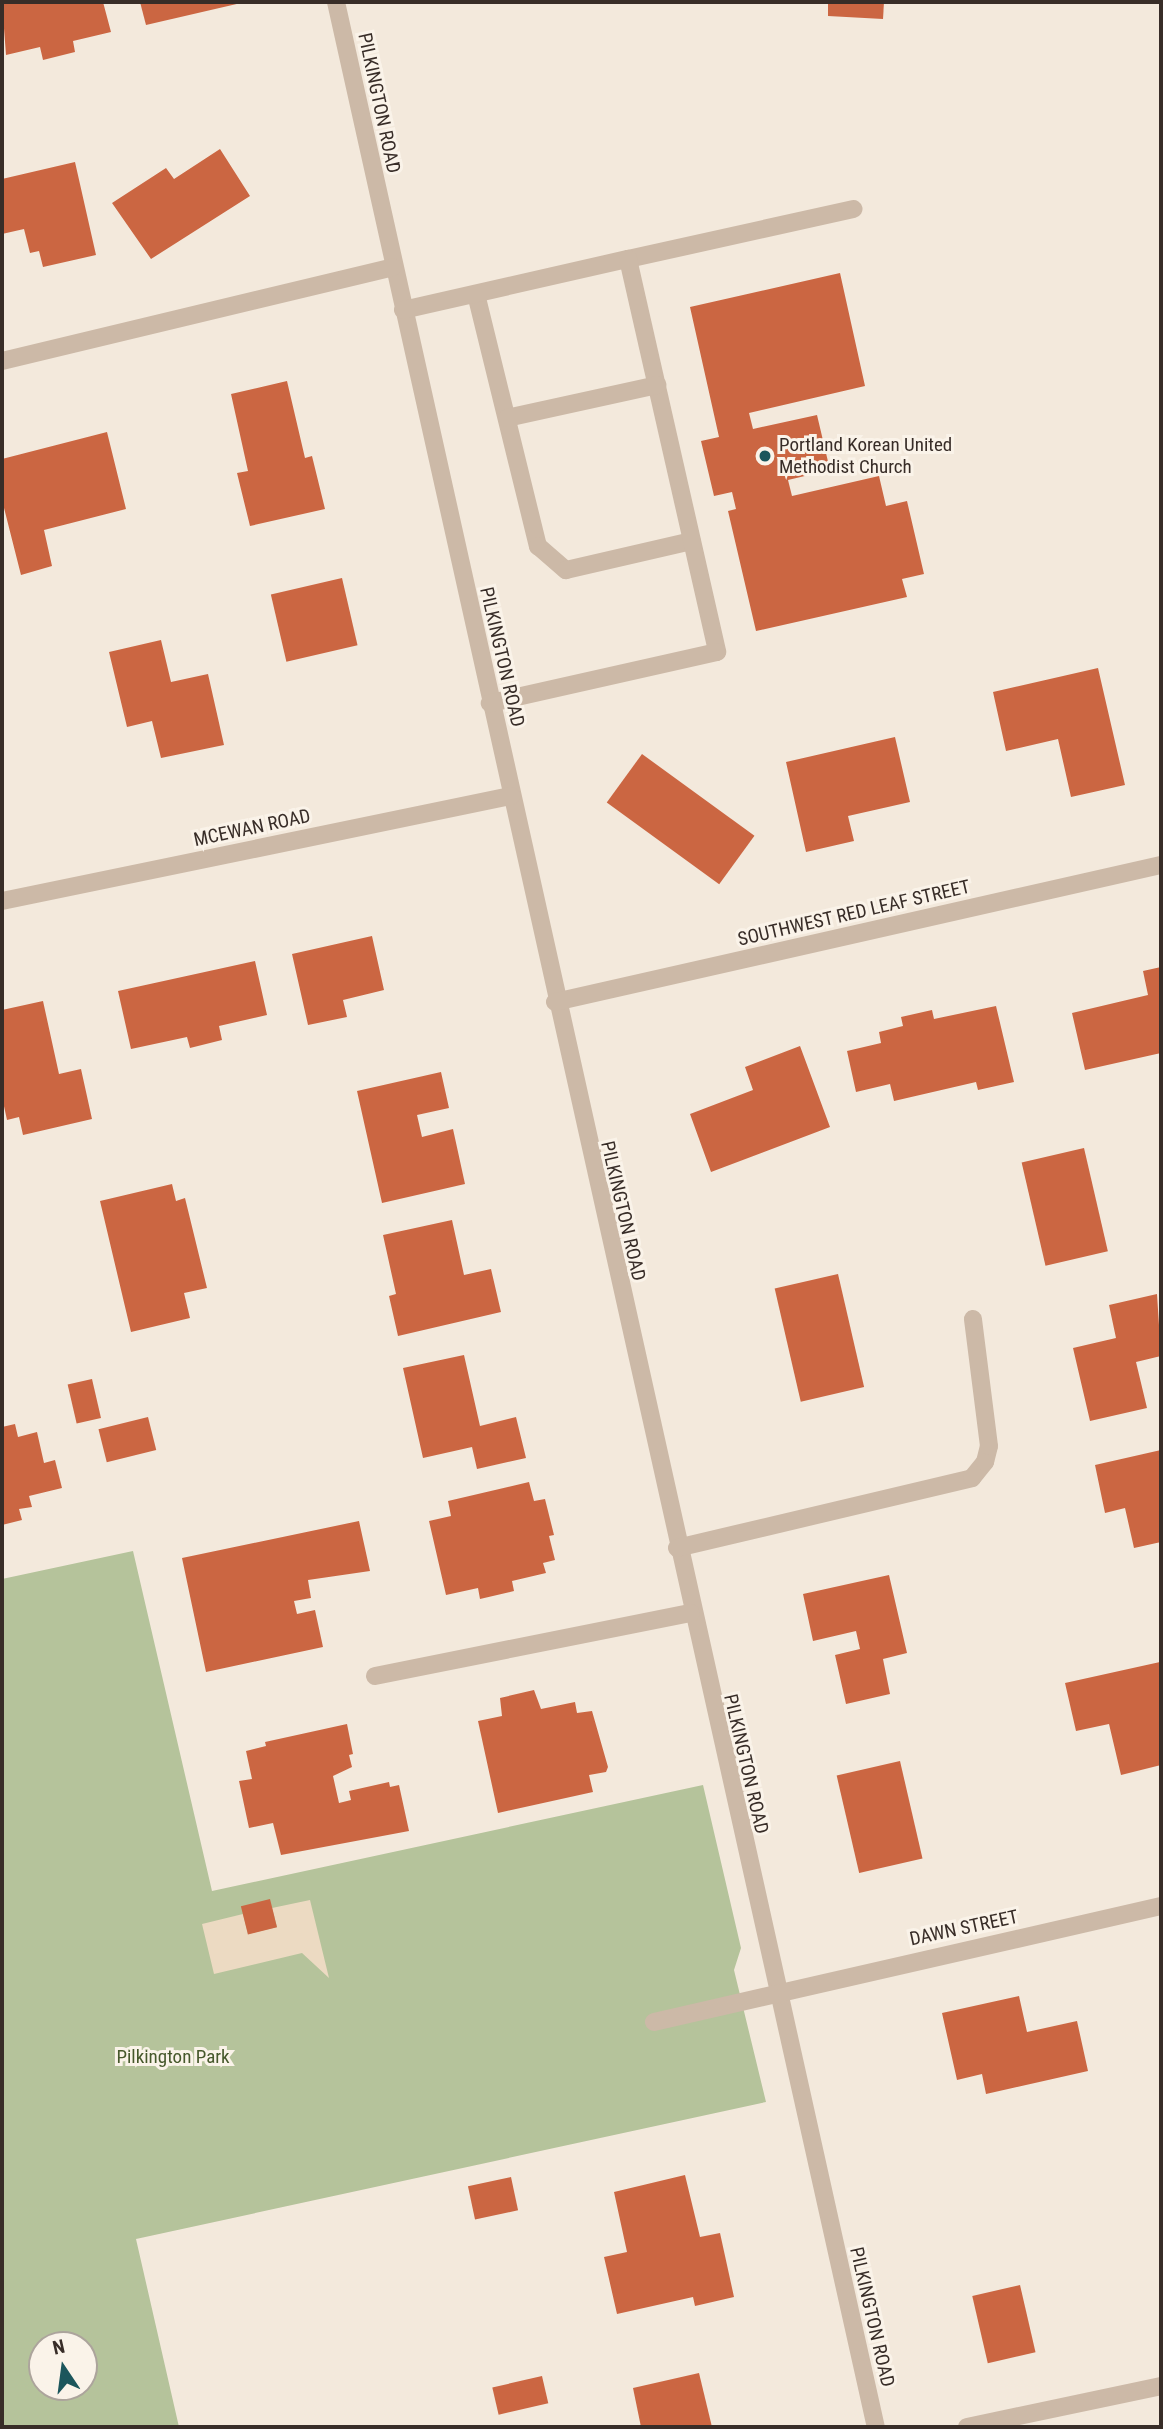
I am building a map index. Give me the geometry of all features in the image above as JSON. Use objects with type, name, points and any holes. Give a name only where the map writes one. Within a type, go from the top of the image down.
[{"type":"street","name":"PILKINGTON ROAD","points":[[336,2],[775,1991],[876,2427]]},
{"type":"street","points":[[403,310],[854,209]]},
{"type":"street","points":[[490,703],[717,652],[628,259]]},
{"type":"street","points":[[2,361],[393,267]]},
{"type":"street","points":[[476,293],[538,546],[566,570],[692,541]]},
{"type":"street","points":[[507,418],[657,385]]},
{"type":"street","name":"MCEWAN ROAD","points":[[2,901],[511,796]]},
{"type":"street","name":"SOUTHWEST RED LEAF STREET","points":[[555,1002],[1161,864]]},
{"type":"street","points":[[677,1548],[972,1478],[985,1462],[989,1446],[974,1319]]},
{"type":"street","points":[[375,1676],[691,1613]]},
{"type":"street","name":"DAWN STREET","points":[[654,2022],[775,1991],[1161,1906]]},
{"type":"street","points":[[967,2427],[1161,2386]]},
{"type":"green space","name":"Pilkington Park","points":[[133,1551],[212,1891],[703,1785],[741,1948],[734,1970],[766,2102],[136,2239],[179,2427],[2,2427],[2,1579]]},
{"type":"shaded area","points":[[310,1900],[329,1978],[302,1953],[214,1974],[202,1924],[243,1914],[248,1934],[277,1927],[272,1908]]},
{"type":"building","points":[[2,2],[103,2],[111,32],[73,41],[75,52],[43,60],[40,47],[6,55]]},
{"type":"building","points":[[140,2],[241,2],[241,3],[146,25]]},
{"type":"building","points":[[828,2],[884,2],[883,19],[828,16]]},
{"type":"building","points":[[220,149],[250,196],[151,259],[112,203],[166,168],[174,179]]},
{"type":"building","points":[[75,162],[96,255],[43,267],[39,251],[30,253],[24,229],[2,234],[2,179]]},
{"type":"building","name":"Portland Korean United Methodist Church","points":[[840,273],[865,386],[749,413],[753,429],[817,415],[830,470],[788,480],[792,496],[879,476],[886,506],[907,501],[924,574],[902,579],[907,597],[756,631],[728,511],[736,509],[732,492],[714,496],[701,441],[719,437],[690,307]]},
{"type":"building","points":[[287,381],[305,458],[312,456],[325,509],[250,526],[237,473],[248,471],[231,394]]},
{"type":"building","points":[[107,432],[126,509],[44,530],[52,566],[21,575],[2,500],[2,459]]},
{"type":"building","points":[[342,578],[358,645],[286,662],[271,594]]},
{"type":"building","points":[[161,640],[171,682],[208,674],[224,745],[161,758],[152,721],[127,727],[109,652]]},
{"type":"building","points":[[1098,668],[1125,785],[1071,797],[1058,739],[1006,751],[993,692]]},
{"type":"building","points":[[895,737],[910,802],[848,816],[854,841],[806,852],[786,762]]},
{"type":"building","points":[[642,754],[754,836],[719,884],[607,803]]},
{"type":"building","points":[[372,936],[384,990],[343,1000],[347,1017],[308,1025],[292,954]]},
{"type":"building","points":[[255,961],[267,1015],[219,1026],[222,1040],[190,1048],[187,1037],[131,1049],[118,991]]},
{"type":"building","points":[[1161,967],[1161,1053],[1085,1070],[1072,1013],[1148,995],[1143,971]]},
{"type":"building","points":[[43,1001],[59,1074],[81,1069],[92,1119],[23,1135],[19,1117],[7,1120],[2,1097],[2,1010]]},
{"type":"building","points":[[996,1006],[1014,1082],[978,1090],[976,1082],[894,1101],[890,1084],[856,1092],[847,1051],[881,1043],[879,1032],[903,1026],[901,1017],[932,1010],[934,1019]]},
{"type":"building","points":[[800,1046],[830,1127],[711,1172],[690,1114],[753,1090],[745,1067]]},
{"type":"building","points":[[441,1072],[449,1108],[417,1115],[422,1137],[453,1129],[465,1184],[382,1203],[357,1091]]},
{"type":"building","points":[[1084,1148],[1108,1251],[1045,1266],[1022,1162]]},
{"type":"building","points":[[172,1184],[176,1201],[185,1198],[207,1288],[184,1293],[190,1318],[131,1332],[100,1201]]},
{"type":"building","points":[[452,1220],[464,1275],[491,1269],[501,1312],[398,1336],[389,1296],[396,1294],[383,1235]]},
{"type":"building","points":[[838,1274],[864,1387],[801,1402],[775,1289]]},
{"type":"building","points":[[1157,1294],[1161,1356],[1136,1362],[1147,1408],[1090,1421],[1073,1348],[1116,1338],[1109,1305]]},
{"type":"building","points":[[464,1355],[480,1426],[516,1417],[526,1458],[477,1469],[472,1447],[423,1458],[403,1368]]},
{"type":"building","points":[[92,1379],[101,1418],[77,1424],[68,1385]]},
{"type":"building","points":[[148,1417],[156,1450],[107,1462],[99,1429]]},
{"type":"building","points":[[15,1424],[18,1437],[37,1432],[44,1463],[55,1460],[62,1488],[29,1496],[32,1507],[19,1509],[22,1520],[2,1525],[2,1427]]},
{"type":"building","points":[[1161,1450],[1161,1542],[1134,1548],[1125,1508],[1105,1513],[1095,1465]]},
{"type":"building","points":[[529,1482],[534,1501],[545,1499],[554,1535],[549,1536],[555,1560],[543,1563],[546,1573],[512,1581],[514,1591],[480,1599],[478,1588],[446,1595],[429,1521],[451,1516],[448,1501]]},
{"type":"building","points":[[359,1521],[370,1571],[308,1580],[311,1598],[294,1601],[297,1614],[315,1610],[323,1647],[206,1672],[182,1558]]},
{"type":"building","points":[[889,1575],[907,1653],[883,1659],[890,1694],[846,1704],[835,1655],[860,1649],[856,1631],[813,1641],[803,1594]]},
{"type":"building","points":[[1160,1662],[1161,1765],[1121,1775],[1109,1724],[1076,1731],[1065,1683]]},
{"type":"building","points":[[534,1690],[541,1709],[575,1702],[577,1713],[592,1711],[608,1767],[606,1772],[589,1775],[593,1792],[498,1813],[478,1721],[502,1716],[500,1698]]},
{"type":"building","points":[[347,1724],[353,1754],[349,1755],[352,1767],[333,1776],[339,1803],[351,1800],[349,1791],[389,1782],[390,1787],[399,1785],[409,1831],[281,1855],[273,1823],[249,1828],[239,1781],[252,1779],[246,1751],[266,1746],[265,1742]]},
{"type":"building","points":[[900,1761],[922,1858],[859,1873],[837,1776]]},
{"type":"building","points":[[270,1899],[277,1927],[248,1934],[241,1906]]},
{"type":"building","points":[[1019,1996],[1027,2032],[1077,2021],[1088,2071],[986,2094],[982,2074],[957,2080],[942,2013]]},
{"type":"building","points":[[685,2175],[700,2237],[720,2233],[734,2297],[695,2306],[693,2297],[617,2314],[604,2257],[627,2252],[614,2192]]},
{"type":"building","points":[[511,2177],[518,2210],[475,2219],[468,2186]]},
{"type":"building","points":[[1020,2285],[1036,2352],[988,2363],[972,2296]]},
{"type":"building","points":[[699,2373],[712,2427],[641,2427],[633,2388]]},
{"type":"building","points":[[542,2376],[548,2403],[499,2415],[492,2387]]},
{"type":"place","name":"Portland Korean United Methodist Church","points":[[765,456]]}]
